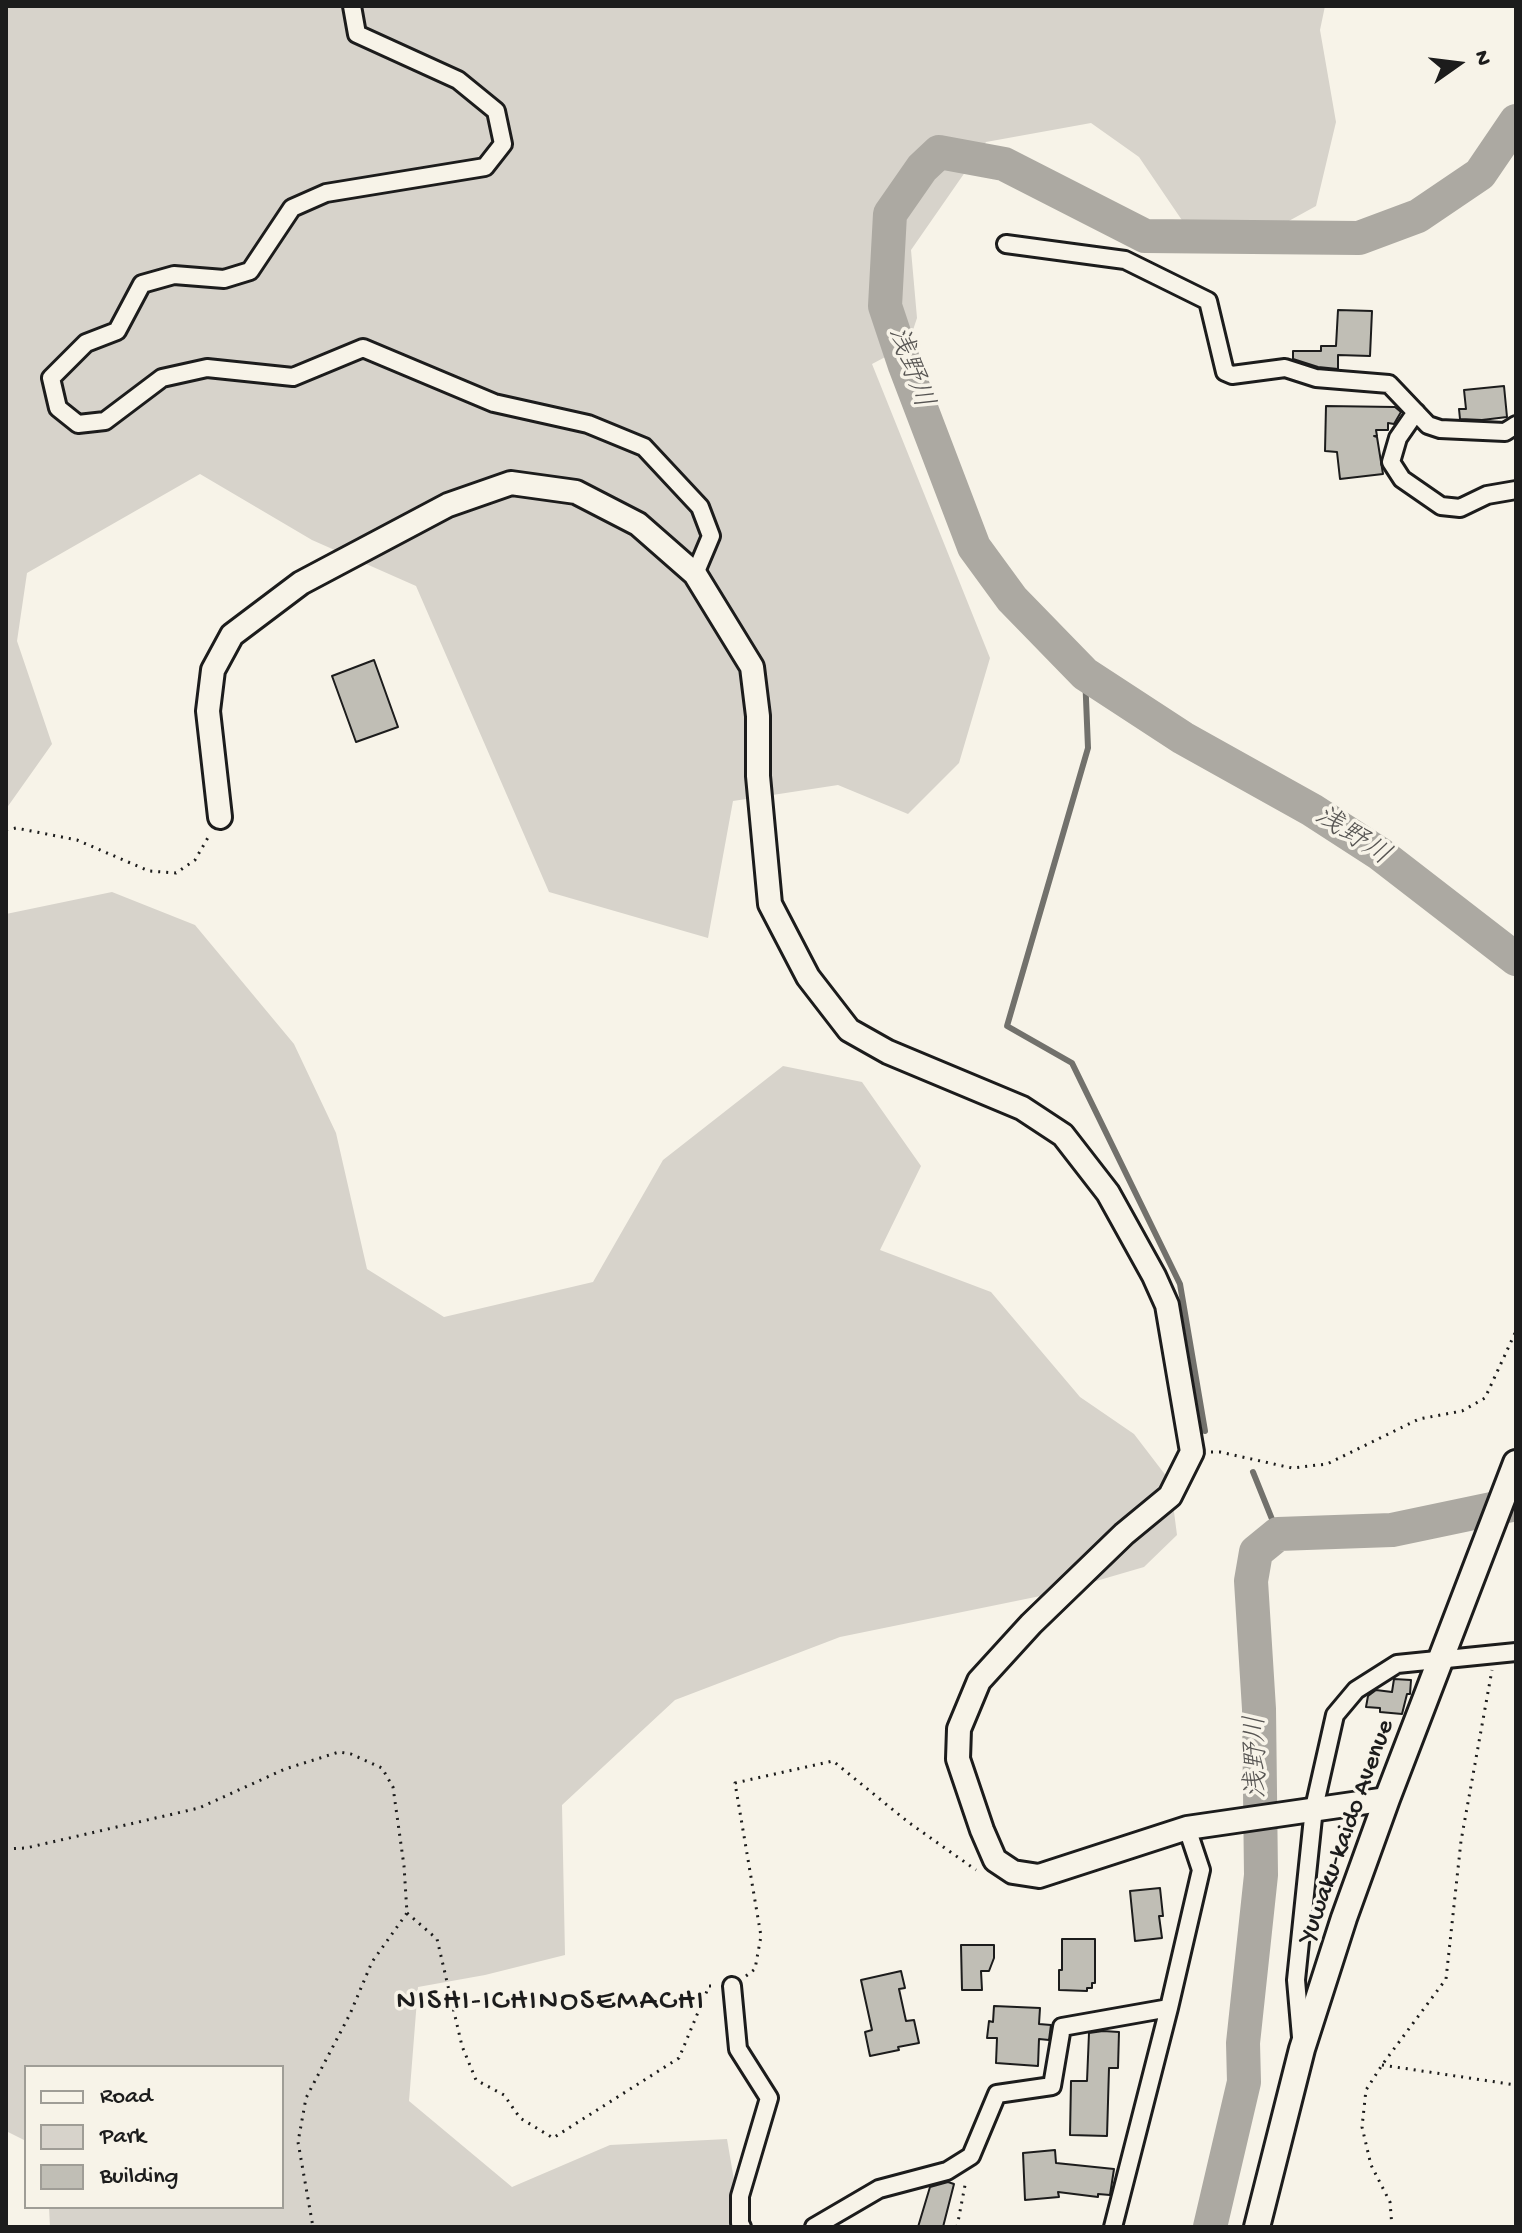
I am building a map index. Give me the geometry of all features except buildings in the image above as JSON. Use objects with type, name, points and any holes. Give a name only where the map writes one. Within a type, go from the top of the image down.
[{"type":"main road","name":"Yuwaku-kaido Avenue","points":[[1257,2227],[1302,2049],[1344,1918],[1516,1463]]},
{"type":"street","points":[[352,6],[357,34],[458,80],[496,111],[503,144],[485,167],[326,193],[292,208],[250,271],[224,279],[174,275],[142,284],[117,331],[86,343],[51,378],[58,408],[78,424],[105,421],[162,378],[207,368],[293,377],[363,348],[494,403],[588,424],[644,447],[700,507],[711,536],[695,574]]},
{"type":"street","points":[[1006,244],[1125,260],[1208,301],[1225,372],[1232,375],[1285,368],[1316,378],[1389,384],[1428,425],[1440,429],[1505,432],[1516,425]]},
{"type":"street","points":[[1416,412],[1398,438],[1391,462],[1402,479],[1441,506],[1460,508],[1487,495],[1516,490]]},
{"type":"street","points":[[220,817],[208,711],[213,670],[232,635],[301,583],[448,505],[511,483],[576,492],[638,524],[695,574],[752,667],[770,904],[808,977],[849,1030],[888,1052],[1022,1108],[1063,1135],[1108,1193],[1167,1305],[1192,1452],[1170,1496],[1124,1534],[1031,1624],[979,1681],[959,1729],[958,1759],[995,1860],[1013,1872],[1039,1876],[1187,1828],[1387,1799]]},
{"type":"street","points":[[1302,2049],[1296,1980],[1303,1810],[1335,1715],[1356,1690],[1397,1664],[1516,1652]]},
{"type":"street","points":[[1113,2227],[1201,1870],[1187,1828]]},
{"type":"street","points":[[732,1986],[738,2049],[769,2098],[740,2196],[742,2227]]},
{"type":"street","points":[[814,2227],[879,2189],[947,2171],[971,2156],[997,2094],[1052,2086],[1062,2027],[1169,2008]]},
{"type":"path","points":[[6,830],[16,828],[77,840],[149,871],[176,873],[195,860],[220,817]]},
{"type":"path","points":[[1192,1452],[1220,1452],[1292,1468],[1327,1464],[1419,1419],[1462,1411],[1485,1398],[1516,1331]]},
{"type":"path","points":[[1392,2227],[1390,2202],[1371,2165],[1362,2127],[1366,2090],[1446,1979],[1461,1841],[1495,1654]]},
{"type":"path","points":[[6,1849],[26,1848],[199,1808],[285,1769],[339,1752],[382,1768],[393,1787],[407,1913],[372,1962],[350,2014],[306,2098],[298,2142],[313,2227]]},
{"type":"path","points":[[407,1913],[437,1939],[462,2046],[476,2080],[504,2095],[520,2118],[553,2138],[679,2058],[709,1986],[732,1986],[755,1969],[761,1936],[735,1783],[833,1761],[908,1822],[981,1874]]},
{"type":"path","points":[[1382,2065],[1516,2085]]},
{"type":"path","points":[[957,2227],[971,2156]]},
{"type":"green space","points":[[6,6],[1325,6],[1320,30],[1336,122],[1316,206],[1267,233],[1192,235],[1139,157],[1091,123],[986,142],[911,250],[917,318],[908,345],[872,364],[990,658],[959,763],[908,814],[838,785],[733,801],[708,938],[549,892],[416,586],[312,540],[200,474],[27,573],[17,641],[52,744],[6,809]]},
{"type":"green space","points":[[112,892],[195,925],[294,1044],[336,1133],[367,1269],[444,1317],[593,1282],[663,1160],[783,1066],[862,1082],[921,1166],[880,1250],[991,1292],[1080,1397],[1134,1434],[1170,1481],[1177,1535],[1144,1567],[1055,1593],[840,1637],[675,1700],[562,1805],[565,1955],[485,1975],[418,1987],[409,2101],[512,2187],[610,2145],[727,2139],[742,2227],[50,2227],[49,2209],[284,2209],[284,2065],[24,2065],[24,2140],[6,2131],[6,914]]},
{"type":"waterway","name":"浅野川","points":[[1516,121],[1480,174],[1418,216],[1359,238],[1145,236],[1004,164],[939,152],[922,168],[890,214],[885,306],[974,547],[1012,599],[1085,674],[1183,738],[1312,810],[1380,854],[1516,959]]},
{"type":"waterway","points":[[1085,674],[1088,748],[1007,1026],[1072,1063],[1180,1284],[1205,1431]]},
{"type":"waterway","points":[[1253,1472],[1278,1534]]},
{"type":"waterway","name":"浅野川","points":[[1210,2227],[1244,2082],[1243,2043],[1261,1875],[1259,1709],[1251,1581],[1256,1552],[1278,1534],[1392,1530],[1516,1504]]},
{"type":"district","name":"NISHI-ICHINOSEMACHI","points":[[551,2003]]}]
